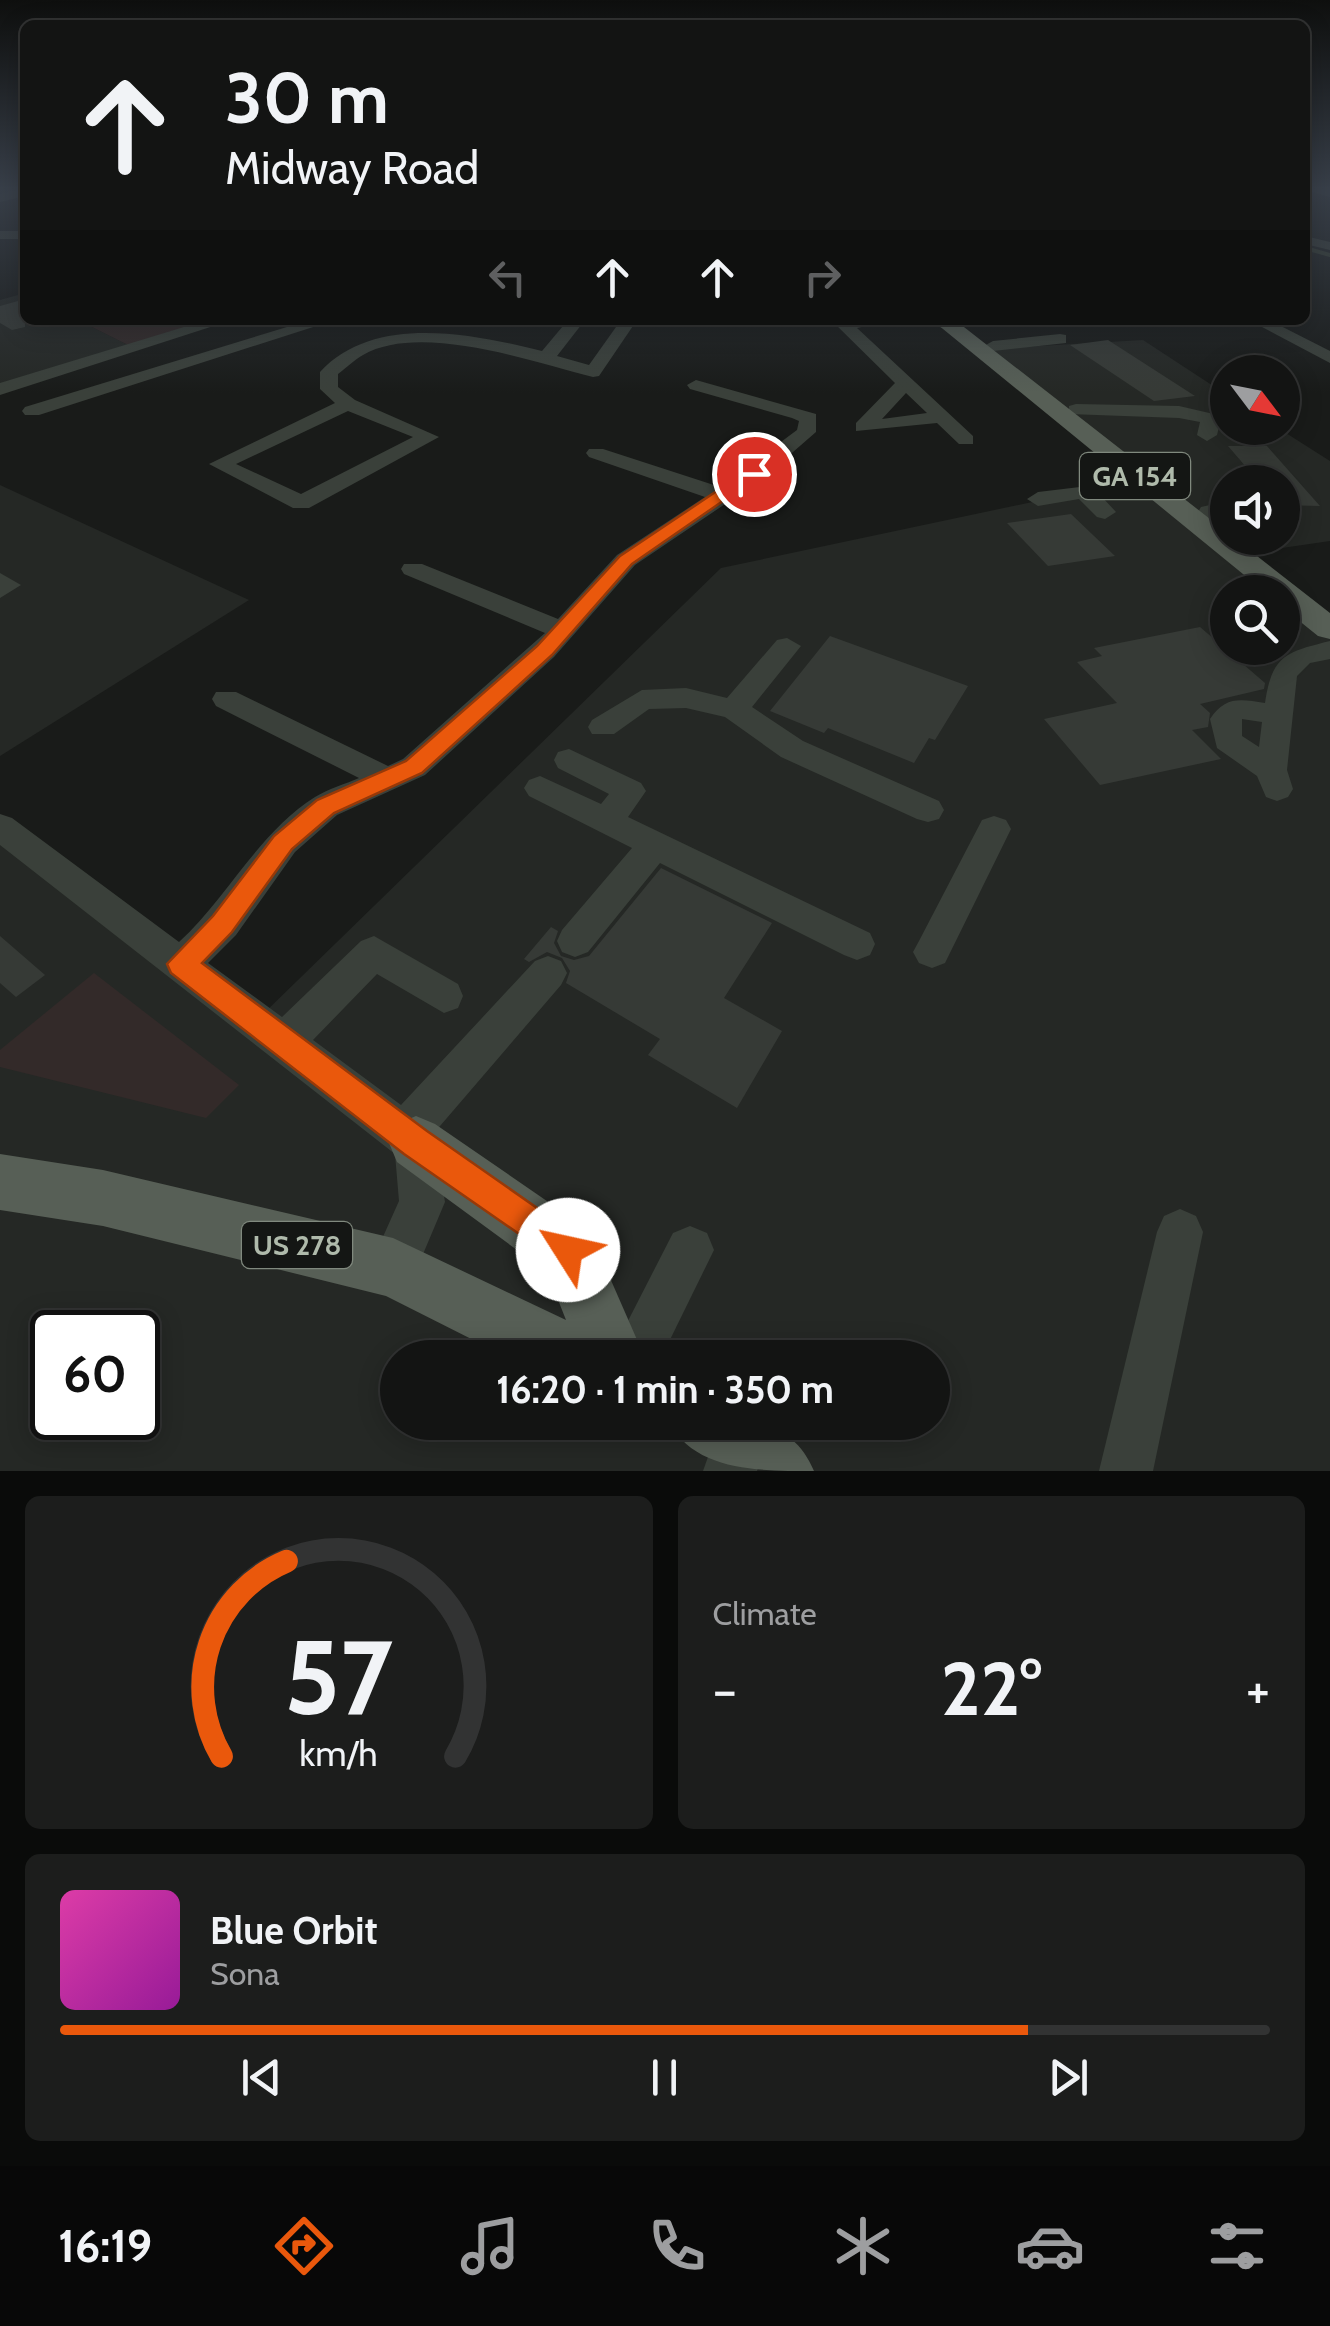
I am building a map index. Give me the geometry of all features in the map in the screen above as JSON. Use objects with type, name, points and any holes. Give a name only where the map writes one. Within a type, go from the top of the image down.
[{"type":"main road","name":"GA 154","points":[[954,325],[1146,486],[1210,531],[1330,629]]},
{"type":"main road","name":"GA 154","points":[[956,325],[994,346],[1210,508]]},
{"type":"main road","points":[[1264,555],[1330,605]]},
{"type":"main road","points":[[410,1138],[568,1250],[606,1340]]},
{"type":"main road","name":"US 278","points":[[0,1182],[103,1198],[393,1268],[540,1340]]},
{"type":"street","points":[[0,389],[208,325]]},
{"type":"street","points":[[305,325],[334,331],[423,336],[547,357],[593,372],[626,325]]},
{"type":"street","points":[[547,357],[573,325]]},
{"type":"street","points":[[844,325],[966,440]]},
{"type":"street","points":[[1267,325],[1330,358]]},
{"type":"street","points":[[334,331],[352,353],[329,372],[329,389],[348,404],[429,437],[300,504],[220,464],[348,404]]},
{"type":"street","points":[[32,411],[334,331]]},
{"type":"street","points":[[994,346],[1060,339]]},
{"type":"street","points":[[906,383],[864,426],[942,417]]},
{"type":"street","points":[[182,964],[222,924],[283,842],[326,806],[414,767],[544,651],[626,560],[806,432],[809,418],[696,385]]},
{"type":"street","points":[[1076,410],[1179,412],[1210,422]]},
{"type":"street","points":[[596,452],[721,494]]},
{"type":"street","points":[[1038,498],[1146,486]]},
{"type":"street","points":[[1084,492],[1105,512]]},
{"type":"street","points":[[412,569],[561,630]]},
{"type":"street","points":[[0,580],[9,585],[0,590]]},
{"type":"street","points":[[734,709],[787,646]]},
{"type":"street","points":[[1279,714],[1236,708],[1226,718],[1228,741],[1274,780],[1284,672],[1301,657],[1330,650]]},
{"type":"street","points":[[604,727],[642,700],[686,698],[734,709],[792,749],[928,810]]},
{"type":"street","points":[[226,699],[387,779]]},
{"type":"street","points":[[568,760],[640,782],[607,820]]},
{"type":"street","points":[[540,788],[857,944]]},
{"type":"street","points":[[0,826],[410,1138],[422,1202],[393,1268]]},
{"type":"street","points":[[932,952],[994,828]]},
{"type":"street","points":[[574,940],[656,844]]},
{"type":"street","points":[[284,1042],[374,952],[444,996]]},
{"type":"street","points":[[410,1138],[548,972]]},
{"type":"street","points":[[1126,1471],[1180,1232]]},
{"type":"street","points":[[643,1340],[690,1250]]},
{"type":"shaded area","points":[[20,294],[20,325],[88,325],[134,348],[0,392],[0,300]]},
{"type":"shaded area","points":[[88,325],[212,325],[134,348]]},
{"type":"shaded area","points":[[1143,340],[1210,384],[1210,445],[1300,445],[1300,442],[1330,461],[1330,541],[1300,545],[1300,465],[1210,465],[1210,555],[1241,555],[1267,575],[1210,575],[1210,665],[1300,665],[1300,601],[1330,624],[1330,1471],[0,1471],[0,835],[259,1018],[721,568],[1150,477],[984,349]]},
{"type":"shaded area","points":[[0,485],[249,600],[0,756]]},
{"type":"shaded area","points":[[94,973],[239,1085],[206,1118],[0,1067],[0,1050]]},
{"type":"building","points":[[20,300],[20,325],[25,327],[12,330],[0,323],[0,306]]},
{"type":"building","points":[[1108,340],[1195,396],[1154,401],[1070,345]]},
{"type":"building","points":[[1228,446],[1267,446],[1284,465],[1244,465]]},
{"type":"building","points":[[1300,483],[1320,506],[1300,505]]},
{"type":"building","points":[[1071,514],[1115,556],[1048,566],[1007,523]]},
{"type":"building","points":[[1200,627],[1210,636],[1210,665],[1244,665],[1265,683],[1264,689],[1200,704],[1210,713],[1208,727],[1192,730],[1221,759],[1100,785],[1044,719],[1117,703],[1077,662],[1102,656],[1094,648]]},
{"type":"building","points":[[830,636],[968,686],[935,740],[929,738],[914,763],[828,728],[824,733],[770,711]]},
{"type":"building","points":[[661,868],[772,923],[724,998],[782,1031],[737,1108],[648,1055],[660,1039],[566,983],[570,971],[562,958],[547,952],[529,962],[524,959],[551,927],[558,931],[554,943],[561,956],[574,960],[589,956]]},
{"type":"building","points":[[0,936],[45,975],[16,997],[0,983]]},
{"type":"route","points":[[568,1250],[416,1142],[182,964],[222,924],[283,842],[326,806],[414,767],[544,651],[626,560],[754,474]]}]
